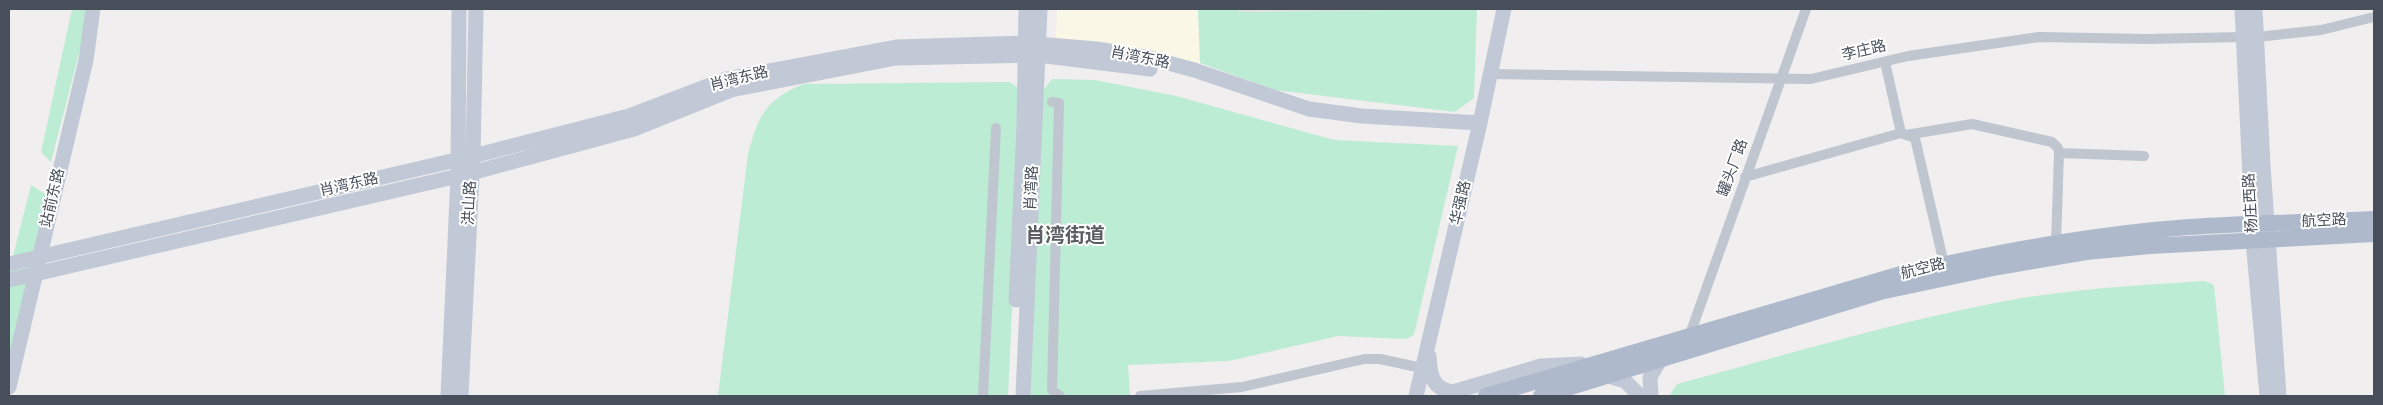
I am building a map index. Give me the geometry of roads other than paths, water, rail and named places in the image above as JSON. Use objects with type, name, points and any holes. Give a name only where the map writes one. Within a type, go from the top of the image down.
[{"type":"main road","name":"航空路","points":[[1486,396],[1603,369],[1660,360],[1880,292],[1998,267],[2086,252],[2374,219]]},
{"type":"main road","name":"航空路","points":[[1541,396],[1603,369],[1688,337],[1901,274],[1944,264],[2056,244],[2188,228],[2261,232],[2374,234]]},
{"type":"street","name":"站前东路","points":[[9,387],[86,60],[93,9]]},
{"type":"street","name":"洪山路","points":[[459,9],[457,160],[464,175],[461,396]]},
{"type":"street","name":"洪山路","points":[[448,396],[464,175],[473,156],[476,9]]},
{"type":"street","name":"肖湾路","points":[[1022,396],[1032,49],[1026,9]]},
{"type":"street","name":"肖湾路","points":[[1012,396],[1032,49],[1040,9]]},
{"type":"street","name":"华强路","points":[[1416,396],[1479,128],[1504,9]]},
{"type":"street","name":"罐头厂路","points":[[1688,337],[1806,9]]},
{"type":"street","name":"杨庄西路","points":[[2242,9],[2250,37],[2261,232],[2266,396]]},
{"type":"street","name":"杨庄西路","points":[[2250,37],[2255,9]]},
{"type":"street","name":"李庄路","points":[[1490,74],[1811,79],[1908,56],[2039,37],[2146,39],[2250,37],[2322,30],[2374,17]]},
{"type":"street","name":"肖湾东路","points":[[9,264],[473,156],[628,116],[726,79],[896,47],[1032,49],[1147,68],[1192,80],[1303,117],[1348,125],[1479,128]]},
{"type":"street","name":"肖湾东路","points":[[9,280],[464,175],[634,129],[731,90],[896,58],[1032,49]]},
{"type":"street","points":[[1885,62],[1903,134]]},
{"type":"street","points":[[1052,102],[1059,104],[1052,390],[1060,396]]},
{"type":"street","points":[[1746,177],[1903,134],[1972,124],[2052,142],[2058,148],[2056,244]]},
{"type":"street","points":[[983,396],[996,128]]},
{"type":"street","points":[[1903,134],[1915,138],[1944,264]]},
{"type":"street","points":[[2058,154],[2144,156]]},
{"type":"street","name":"杨庄西路","points":[[2261,232],[2278,396]]},
{"type":"street","points":[[1428,342],[1430,374],[1436,386],[1443,390],[1453,392],[1541,366],[1603,369],[1625,381],[1640,396]]},
{"type":"street","points":[[1140,396],[1242,387],[1364,359],[1380,359],[1422,368]]},
{"type":"street","points":[[1651,396],[1650,377],[1660,360]]},
{"type":"district","name":"肖湾街道","points":[[1065,236]]}]
